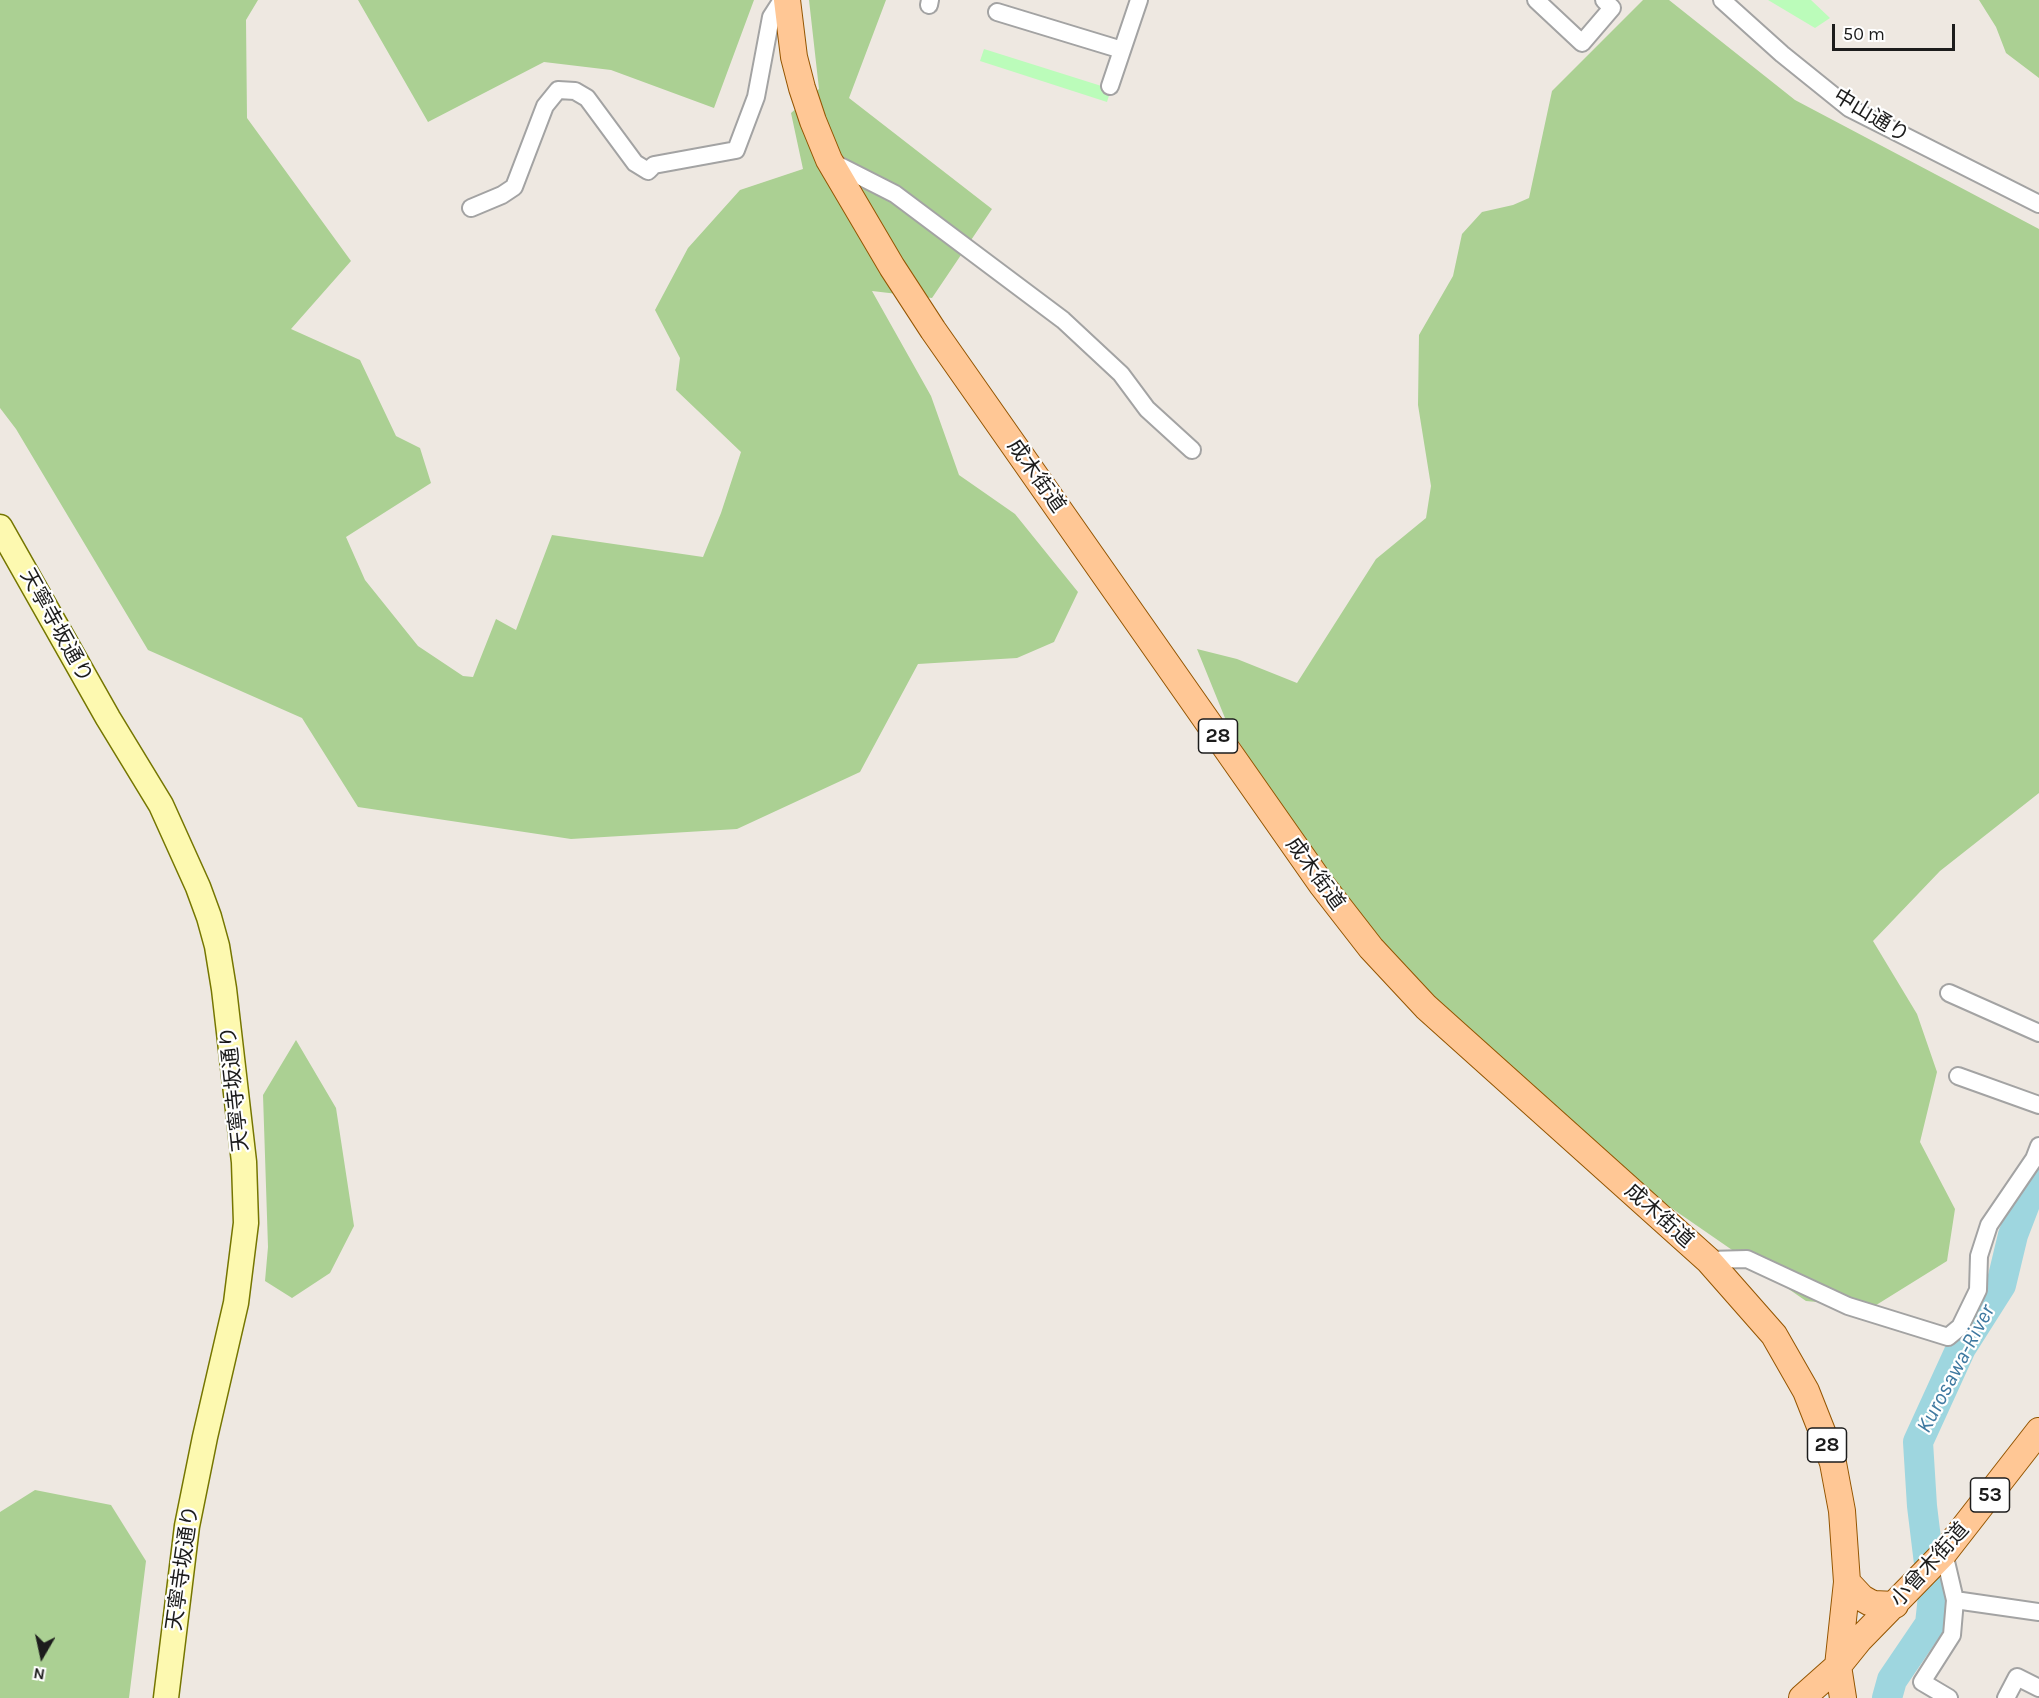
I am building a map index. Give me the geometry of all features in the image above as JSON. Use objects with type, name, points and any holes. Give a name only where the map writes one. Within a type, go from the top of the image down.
[{"type":"main road","name":"成木街道","points":[[787,0],[794,57],[802,88],[830,160],[892,267],[933,330],[1322,885],[1371,948],[1426,1007],[1708,1260],[1774,1335],[1806,1391],[1824,1434],[1835,1473],[1842,1511],[1846,1582],[1838,1666],[1843,1698]]},
{"type":"main road","name":"小曾木街道","points":[[1802,1698],[1838,1666],[1860,1640],[1942,1556],[2039,1431]]},
{"type":"main road","points":[[1846,1582],[1869,1602],[1894,1605]]},
{"type":"street","points":[[471,208],[502,195],[514,187],[545,106],[558,90],[575,91],[587,98],[635,163],[648,171],[654,165],[736,150],[756,97],[771,16],[782,0]]},
{"type":"street","points":[[1110,86],[1139,0]]},
{"type":"street","points":[[1536,0],[1582,43],[1612,8],[1604,0]]},
{"type":"street","name":"中山通り","points":[[1722,0],[1782,54],[1849,108],[2039,204]]},
{"type":"street","points":[[997,12],[1122,50]]},
{"type":"street","points":[[830,160],[895,194],[1062,320],[1121,374],[1147,410],[1192,450]]},
{"type":"street","name":"天寧寺坂通り","points":[[0,527],[108,718],[161,805],[209,917],[217,946],[224,989],[244,1162],[246,1223],[236,1303],[187,1526],[166,1698]]},
{"type":"street","points":[[1949,993],[2039,1034]]},
{"type":"street","points":[[1958,1076],[2039,1105]]},
{"type":"street","points":[[1708,1260],[1747,1259],[1848,1306],[1948,1337],[1960,1327],[1978,1290],[1980,1256],[1989,1225],[2034,1159],[2039,1146]]},
{"type":"street","points":[[1942,1556],[1954,1600],[1952,1635],[1922,1682],[1949,1698]]},
{"type":"street","points":[[1954,1600],[2039,1612]]},
{"type":"street","points":[[2006,1698],[2017,1677],[2039,1688]]},
{"type":"green space","points":[[0,0],[258,0],[246,20],[247,118],[351,261],[291,329],[360,360],[396,436],[420,448],[431,483],[346,537],[365,580],[418,646],[463,676],[473,677],[496,619],[516,630],[552,535],[703,557],[721,513],[741,452],[676,390],[680,358],[655,310],[688,248],[740,190],[803,169],[791,113],[819,89],[809,0],[886,0],[849,98],[992,209],[932,298],[872,291],[931,396],[959,475],[1015,514],[1078,592],[1054,642],[1017,658],[918,664],[860,772],[737,829],[571,839],[358,807],[302,718],[148,650],[16,429],[0,408]]},
{"type":"green space","points":[[358,0],[754,0],[714,108],[611,70],[544,62],[428,122]]},
{"type":"green space","points":[[1643,0],[1669,0],[1795,100],[2039,229],[2039,793],[1940,871],[1873,941],[1917,1014],[1937,1072],[1920,1142],[1955,1209],[1947,1261],[1873,1307],[1806,1301],[1638,1185],[1424,992],[1326,880],[1227,723],[1197,649],[1237,659],[1297,683],[1376,559],[1426,518],[1431,486],[1418,405],[1419,335],[1453,276],[1462,234],[1482,212],[1513,205],[1529,198],[1552,91]]},
{"type":"green space","points":[[1768,0],[1811,0],[1830,18],[1815,28]]},
{"type":"green space","points":[[1979,0],[2039,0],[2039,78],[2006,53],[1996,27]]},
{"type":"green space","points":[[984,49],[1111,89],[1107,102],[980,61]]},
{"type":"green space","points":[[296,1040],[336,1108],[354,1226],[330,1273],[292,1298],[265,1281],[268,1247],[263,1095]]},
{"type":"green space","points":[[35,1490],[111,1505],[146,1561],[129,1698],[0,1698],[0,1512]]},
{"type":"waterway","name":"Kurosawa-River","points":[[1887,1698],[1892,1680],[1930,1624],[1933,1596],[1922,1506],[1918,1442],[1961,1348],[2001,1285],[2013,1235],[2026,1201],[2039,1179]]}]
